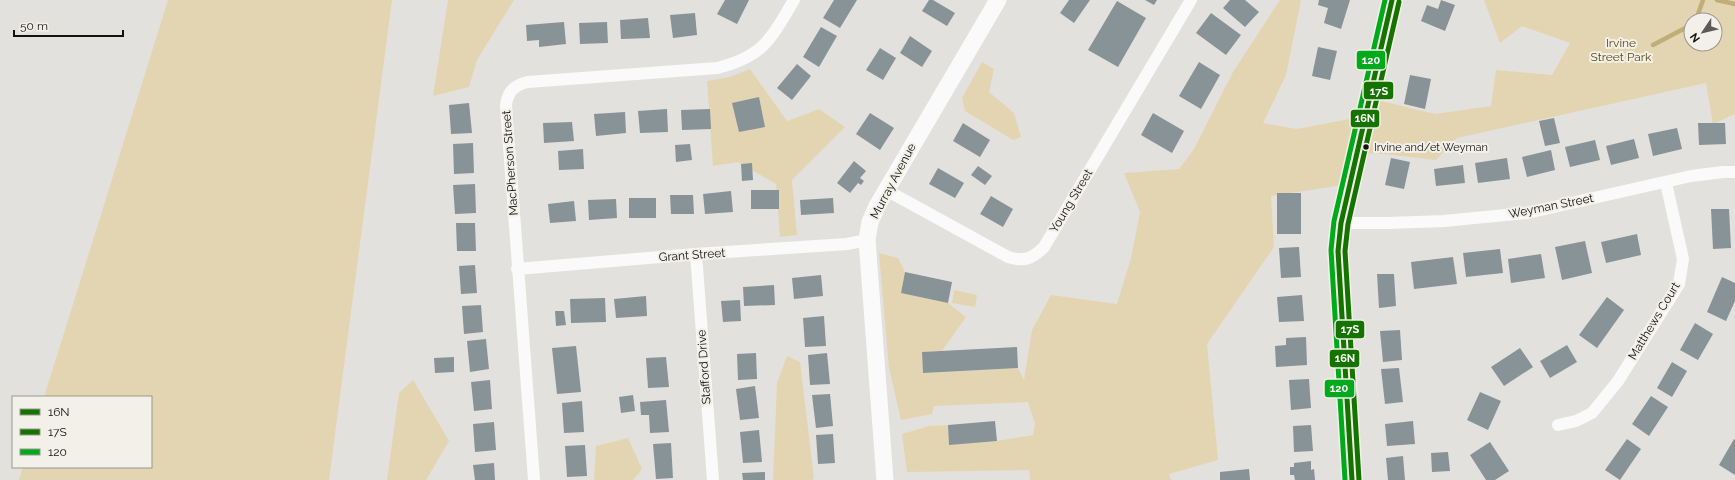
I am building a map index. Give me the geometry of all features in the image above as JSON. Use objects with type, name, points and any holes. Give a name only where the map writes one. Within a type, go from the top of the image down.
[{"type":"street","name":"MacPherson Street","points":[[534,480],[517,269],[506,99],[515,87],[528,82],[716,68],[734,64],[749,57],[762,48],[773,35],[794,0]]},
{"type":"street","name":"Murray Avenue","points":[[885,480],[867,240],[870,222],[886,190],[998,0]]},
{"type":"street","name":"Young Street","points":[[886,190],[1008,257],[1018,260],[1032,257],[1044,247],[1191,0]]},
{"type":"street","points":[[1352,480],[1338,251],[1341,223],[1392,0]]},
{"type":"street","name":"Weyman Street","points":[[1341,223],[1444,221],[1527,213],[1666,183],[1691,176],[1735,172]]},
{"type":"street","name":"Matthews Court","points":[[1558,425],[1576,421],[1592,413],[1618,381],[1679,284],[1683,259],[1666,183]]},
{"type":"street","name":"Grant Street","points":[[517,269],[696,254],[846,244],[867,240]]},
{"type":"street","name":"Stafford Drive","points":[[696,254],[713,480]]},
{"type":"green space","points":[[168,0],[392,0],[329,480],[19,480],[23,468],[152,468],[152,396],[44,396]]},
{"type":"green space","points":[[448,0],[514,0],[477,60],[469,87],[433,96]]},
{"type":"green space","name":"Irvine Street Park","points":[[1280,0],[1301,0],[1286,75],[1263,123],[1297,129],[1365,116],[1369,98],[1435,114],[1491,106],[1496,70],[1552,75],[1570,43],[1522,26],[1500,43],[1484,0],[1735,0],[1735,114],[1713,124],[1706,83],[1457,138],[1436,160],[1375,153],[1356,156],[1350,184],[1271,196],[1274,247],[1207,344],[1218,460],[1169,474],[1171,480],[1030,480],[1029,470],[907,472],[902,434],[929,426],[948,425],[949,444],[997,441],[1033,435],[1035,424],[1028,402],[934,406],[932,414],[901,420],[889,368],[879,253],[898,258],[905,272],[901,293],[948,303],[966,317],[942,351],[922,352],[923,373],[1018,368],[1024,380],[1032,330],[1051,295],[1117,304],[1131,258],[1140,212],[1124,173],[1179,169],[1194,149],[1233,72]]},
{"type":"green space","points":[[982,62],[994,69],[989,92],[1014,113],[1021,137],[1013,140],[965,111],[962,98]]},
{"type":"green space","points":[[750,69],[787,121],[819,109],[845,127],[792,180],[797,235],[780,237],[776,184],[738,162],[713,166],[707,81],[730,77]]},
{"type":"green space","points":[[954,290],[977,295],[975,307],[952,303]]},
{"type":"green space","points":[[787,356],[800,362],[814,478],[812,480],[773,480],[777,383]]},
{"type":"green space","points":[[413,380],[449,441],[426,480],[387,480],[399,393]]},
{"type":"green space","points":[[628,438],[642,469],[633,480],[594,480],[596,446]]},
{"type":"building","points":[[725,0],[749,0],[737,24],[717,14]]},
{"type":"building","points":[[834,0],[857,0],[840,28],[823,18]]},
{"type":"building","points":[[929,0],[933,0],[955,13],[947,26],[922,11]]},
{"type":"building","points":[[1069,0],[1090,0],[1074,23],[1060,13]]},
{"type":"building","points":[[1145,0],[1157,0],[1154,5]]},
{"type":"building","points":[[1230,0],[1245,0],[1259,12],[1245,27],[1223,8]]},
{"type":"building","points":[[1319,0],[1350,0],[1341,29],[1324,23],[1328,8],[1318,5]]},
{"type":"building","points":[[1441,0],[1455,5],[1445,31],[1421,21],[1427,5],[1438,9]]},
{"type":"building","points":[[1117,1],[1146,18],[1118,67],[1088,50]]},
{"type":"building","points":[[695,13],[697,35],[673,38],[670,15]]},
{"type":"building","points":[[1211,13],[1241,35],[1226,55],[1196,33]]},
{"type":"building","points":[[648,18],[650,38],[621,39],[620,20]]},
{"type":"building","points":[[564,22],[566,44],[539,47],[539,40],[527,41],[526,25]]},
{"type":"building","points":[[607,22],[608,43],[580,44],[579,23]]},
{"type":"building","points":[[821,27],[837,36],[819,67],[803,57]]},
{"type":"building","points":[[910,36],[932,51],[922,67],[900,53]]},
{"type":"building","points":[[1318,47],[1337,51],[1330,80],[1312,76]]},
{"type":"building","points":[[880,48],[896,58],[883,80],[866,70]]},
{"type":"building","points":[[1199,62],[1220,75],[1201,109],[1179,96]]},
{"type":"building","points":[[797,64],[811,76],[792,100],[777,88]]},
{"type":"building","points":[[1410,75],[1431,79],[1425,109],[1404,104]]},
{"type":"building","points":[[759,97],[765,127],[739,132],[732,103]]},
{"type":"building","points":[[469,103],[472,133],[451,134],[449,105]]},
{"type":"building","points":[[667,109],[668,132],[640,133],[638,111]]},
{"type":"building","points":[[710,109],[711,129],[682,130],[681,110]]},
{"type":"building","points":[[625,112],[626,133],[596,136],[594,114]]},
{"type":"building","points":[[870,113],[894,128],[880,150],[856,134]]},
{"type":"building","points":[[1153,113],[1184,131],[1172,153],[1141,135]]},
{"type":"building","points":[[1554,118],[1560,143],[1545,146],[1539,121]]},
{"type":"building","points":[[572,122],[574,141],[544,143],[543,123]]},
{"type":"building","points":[[963,123],[990,140],[980,157],[953,141]]},
{"type":"building","points":[[1698,123],[1725,123],[1726,144],[1699,145]]},
{"type":"building","points":[[1677,128],[1682,149],[1653,156],[1648,134]]},
{"type":"building","points":[[1634,139],[1639,158],[1611,165],[1606,146]]},
{"type":"building","points":[[1595,140],[1600,160],[1570,167],[1565,147]]},
{"type":"building","points":[[473,143],[474,173],[454,174],[453,144]]},
{"type":"building","points":[[690,144],[692,160],[676,162],[675,145]]},
{"type":"building","points":[[583,149],[584,169],[559,170],[558,151]]},
{"type":"building","points":[[1551,150],[1555,170],[1527,177],[1522,157]]},
{"type":"building","points":[[1391,158],[1410,162],[1404,189],[1385,185]]},
{"type":"building","points":[[1507,158],[1510,179],[1478,183],[1475,163]]},
{"type":"building","points":[[854,161],[866,171],[860,178],[864,181],[861,185],[858,183],[850,193],[837,183]]},
{"type":"building","points":[[752,163],[753,180],[742,181],[741,164]]},
{"type":"building","points":[[1463,165],[1465,183],[1436,186],[1434,169]]},
{"type":"building","points":[[978,166],[992,176],[985,185],[971,175]]},
{"type":"building","points":[[938,168],[964,183],[955,198],[929,184]]},
{"type":"building","points":[[475,184],[476,213],[455,214],[453,185]]},
{"type":"building","points":[[751,190],[779,190],[779,209],[751,209]]},
{"type":"building","points":[[731,191],[733,212],[705,214],[703,194]]},
{"type":"building","points":[[1277,193],[1301,193],[1301,234],[1277,234]]},
{"type":"building","points":[[670,195],[693,195],[694,214],[671,214]]},
{"type":"building","points":[[991,196],[1013,209],[1003,227],[980,214]]},
{"type":"building","points":[[629,198],[656,198],[656,218],[629,218]]},
{"type":"building","points":[[833,198],[834,213],[801,215],[800,200]]},
{"type":"building","points":[[616,199],[617,218],[589,220],[588,200]]},
{"type":"building","points":[[574,201],[576,221],[550,223],[548,204]]},
{"type":"building","points":[[1711,209],[1729,209],[1731,248],[1713,249]]},
{"type":"building","points":[[456,223],[475,223],[476,251],[457,251]]},
{"type":"building","points":[[1637,234],[1641,255],[1606,263],[1601,242]]},
{"type":"building","points":[[1585,241],[1592,273],[1562,280],[1555,247]]},
{"type":"building","points":[[1299,247],[1301,277],[1281,278],[1279,248]]},
{"type":"building","points":[[1500,249],[1503,273],[1466,277],[1463,253]]},
{"type":"building","points":[[1541,254],[1545,278],[1511,283],[1508,259]]},
{"type":"building","points":[[1453,257],[1457,284],[1414,289],[1411,262]]},
{"type":"building","points":[[475,265],[477,293],[461,294],[459,266]]},
{"type":"building","points":[[905,272],[952,282],[948,303],[901,293]]},
{"type":"building","points":[[1377,274],[1394,274],[1396,306],[1379,308]]},
{"type":"building","points":[[821,275],[823,296],[794,299],[792,278]]},
{"type":"building","points":[[1722,277],[1735,283],[1735,301],[1726,321],[1707,312]]},
{"type":"building","points":[[774,285],[775,305],[744,306],[743,287]]},
{"type":"building","points":[[1302,295],[1304,321],[1279,322],[1277,297]]},
{"type":"building","points":[[646,296],[647,316],[616,318],[614,299]]},
{"type":"building","points":[[1607,297],[1624,310],[1597,348],[1579,335]]},
{"type":"building","points":[[605,298],[606,322],[571,323],[570,299]]},
{"type":"building","points":[[740,300],[741,321],[723,322],[721,301]]},
{"type":"building","points":[[481,305],[483,332],[464,334],[462,306]]},
{"type":"building","points":[[555,311],[564,311],[566,325],[556,326]]},
{"type":"building","points":[[824,316],[826,346],[805,347],[803,318]]},
{"type":"building","points":[[1695,323],[1713,334],[1698,360],[1680,350]]},
{"type":"building","points":[[1400,330],[1402,360],[1383,362],[1380,331]]},
{"type":"building","points":[[1306,337],[1307,365],[1276,367],[1275,346],[1286,345],[1286,338]]},
{"type":"building","points":[[486,339],[489,369],[470,372],[467,341]]},
{"type":"building","points":[[1567,345],[1577,362],[1550,378],[1540,361]]},
{"type":"building","points":[[576,346],[581,392],[557,394],[552,348]]},
{"type":"building","points":[[1017,347],[1018,368],[923,373],[922,352]]},
{"type":"building","points":[[1520,348],[1533,367],[1504,386],[1491,367]]},
{"type":"building","points":[[756,353],[757,379],[738,380],[737,354]]},
{"type":"building","points":[[827,353],[830,384],[810,385],[808,355]]},
{"type":"building","points":[[454,357],[454,372],[435,373],[434,358]]},
{"type":"building","points":[[666,357],[669,387],[648,388],[646,358]]},
{"type":"building","points":[[1672,362],[1687,371],[1672,397],[1657,388]]},
{"type":"building","points":[[1399,368],[1403,402],[1385,404],[1381,369]]},
{"type":"building","points":[[1309,379],[1311,408],[1291,410],[1289,380]]},
{"type":"building","points":[[490,380],[492,409],[474,411],[471,382]]},
{"type":"building","points":[[755,386],[759,418],[740,420],[736,389]]},
{"type":"building","points":[[1480,392],[1501,401],[1488,430],[1467,420]]},
{"type":"building","points":[[830,394],[833,426],[816,428],[812,395]]},
{"type":"building","points":[[633,395],[635,411],[621,413],[619,397]]},
{"type":"building","points":[[1651,396],[1668,407],[1649,436],[1632,424]]},
{"type":"building","points":[[666,400],[669,432],[650,433],[649,415],[641,415],[640,402]]},
{"type":"building","points":[[582,401],[584,432],[564,433],[562,403]]},
{"type":"building","points":[[995,421],[997,441],[949,445],[948,425]]},
{"type":"building","points":[[1413,421],[1415,444],[1387,446],[1385,424]]},
{"type":"building","points":[[494,422],[496,450],[475,452],[473,424]]},
{"type":"building","points":[[1311,425],[1313,451],[1294,452],[1293,426]]},
{"type":"building","points":[[759,430],[762,462],[743,463],[740,432]]},
{"type":"building","points":[[833,434],[835,463],[818,464],[816,435]]},
{"type":"building","points":[[1627,439],[1641,449],[1620,480],[1605,470]]},
{"type":"building","points":[[1734,439],[1735,440],[1735,475],[1719,465]]},
{"type":"building","points":[[1490,442],[1509,471],[1495,480],[1486,480],[1470,455]]},
{"type":"building","points":[[671,443],[673,478],[656,479],[653,444]]},
{"type":"building","points":[[585,445],[587,476],[567,477],[565,446]]},
{"type":"building","points":[[1448,452],[1450,471],[1432,472],[1431,453]]},
{"type":"building","points":[[1403,456],[1405,480],[1388,480],[1386,458]]},
{"type":"building","points":[[1311,461],[1311,470],[1314,469],[1315,480],[1295,480],[1294,475],[1290,475],[1290,467],[1294,467],[1294,463]]},
{"type":"building","points":[[494,463],[495,480],[475,480],[473,465]]},
{"type":"building","points":[[1249,469],[1250,480],[1220,480],[1220,472]]},
{"type":"building","points":[[765,472],[765,480],[743,480],[742,473]]},
{"type":"waterway","points":[[1699,12],[1703,0]]},
{"type":"waterway","points":[[1717,0],[1735,4]]},
{"type":"waterway","points":[[1653,45],[1683,29]]},
{"type":"transit line","name":"120","points":[[1345,480],[1331,250],[1334,221],[1385,0]]},
{"type":"transit line","name":"16N","points":[[1352,480],[1338,251],[1341,223],[1392,0]]},
{"type":"transit line","name":"17S","points":[[1359,480],[1345,251],[1348,224],[1399,2]]},
{"type":"place","name":"Irvine and/et Weyman","points":[[1366,147]]}]
